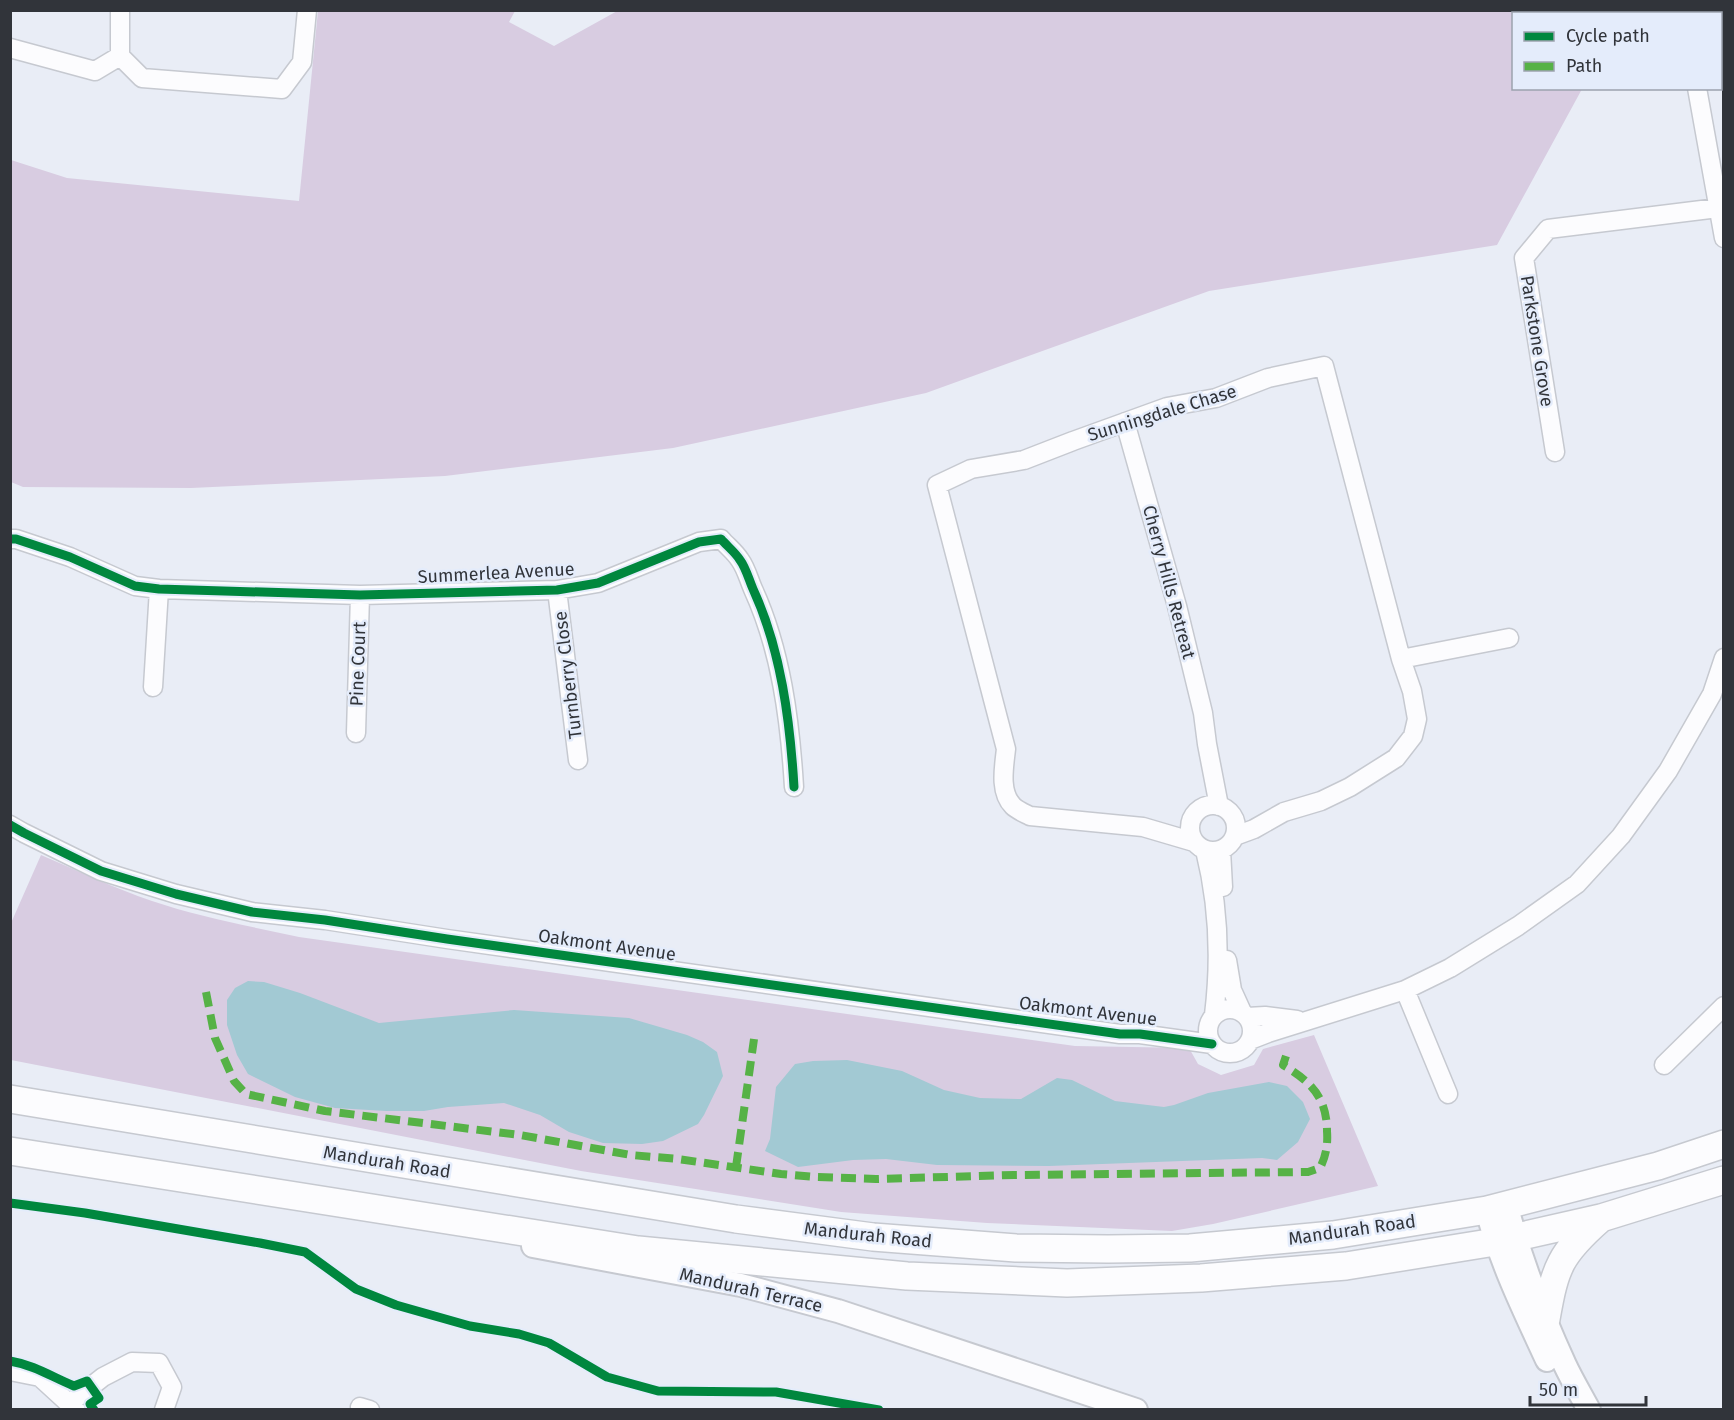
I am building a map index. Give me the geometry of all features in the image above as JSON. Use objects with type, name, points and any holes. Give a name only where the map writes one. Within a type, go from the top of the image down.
[{"type":"highway","name":"Mandurah Road","points":[[10,1099],[736,1219],[946,1244],[1051,1248],[1190,1248],[1333,1235],[1496,1207],[1658,1166],[1724,1144]]},
{"type":"highway","name":"Mandurah Road","points":[[10,1151],[638,1250],[907,1276],[1055,1283],[1200,1278],[1346,1266],[1505,1240],[1601,1218],[1724,1180]]},
{"type":"highway","points":[[1546,1319],[1556,1270],[1582,1235],[1601,1218]]},
{"type":"main road","name":"Mandurah Terrace","points":[[357,1207],[526,1245],[752,1288],[838,1311],[1136,1410]]},
{"type":"main road","points":[[1496,1207],[1505,1240],[1514,1290],[1572,1410]]},
{"type":"main road","points":[[1505,1240],[1546,1319],[1565,1366],[1589,1410]]},
{"type":"street","points":[[120,10],[120,56],[142,78],[282,89],[302,62],[307,10]]},
{"type":"street","points":[[10,48],[95,71],[120,56]]},
{"type":"street","points":[[1697,90],[1724,238]]},
{"type":"street","name":"Parkstone Grove","points":[[1555,452],[1524,258],[1548,229],[1718,208]]},
{"type":"street","name":"Sunningdale Chase","points":[[1207,848],[1143,827],[1030,816],[1014,807],[1006,796],[1004,775],[1006,749],[937,485],[971,469],[1024,460],[1167,407],[1216,398],[1268,378],[1324,366],[1401,659],[1412,691],[1417,719],[1413,736],[1396,758],[1340,792],[1321,801],[1284,812],[1254,829],[1235,836]]},
{"type":"street","name":"Cherry Hills Retreat","points":[[1125,422],[1177,606],[1203,713],[1207,744],[1226,812]]},
{"type":"street","name":"Summerlea Avenue","points":[[10,539],[70,557],[135,586],[159,590],[360,595],[557,590],[598,583],[699,542],[721,539],[740,560],[762,609],[775,652],[791,741],[794,787]]},
{"type":"street","points":[[153,687],[159,590]]},
{"type":"street","name":"Turnberry Close","points":[[557,590],[578,760]]},
{"type":"street","name":"Pine Court","points":[[356,733],[360,595]]},
{"type":"street","points":[[1401,659],[1509,638]]},
{"type":"street","points":[[1250,1040],[1405,990],[1450,968],[1518,926],[1577,884],[1621,836],[1718,697],[1724,658]]},
{"type":"street","name":"Cherry Hills Retreat","points":[[1196,814],[1207,744]]},
{"type":"street","points":[[1207,848],[1230,845],[1235,836],[1236,826],[1226,812],[1209,805],[1196,814],[1190,831],[1207,848],[1217,915],[1218,969],[1208,1034],[1212,1044],[1219,1050],[1232,1053],[1245,1047],[1250,1040],[1252,1028],[1232,990],[1207,848]]},
{"type":"street","name":"Sunningdale Chase","points":[[1226,812],[1284,812]]},
{"type":"street","name":"Sunningdale Chase","points":[[1143,827],[1196,814]]},
{"type":"street","name":"Oakmont Avenue","points":[[10,825],[101,871],[176,894],[252,912],[1120,1034],[1212,1044]]},
{"type":"street","points":[[1405,990],[1448,1094]]},
{"type":"street","points":[[1664,1065],[1724,1005]]},
{"type":"street","points":[[1212,1019],[1220,1011],[1235,1009],[1245,1014],[1305,1021]]},
{"type":"street","name":"Oakmont Avenue","points":[[1179,1039],[1212,1019]]},
{"type":"street","points":[[10,1371],[40,1377],[73,1406],[103,1377],[132,1362],[159,1363],[172,1387],[164,1410]]},
{"type":"shaded area","points":[[619,10],[1585,10],[1586,12],[1512,12],[1512,90],[1581,90],[1497,245],[1209,291],[926,393],[673,448],[445,476],[191,488],[23,487],[11,482],[11,160],[67,178],[299,201],[318,11],[515,11],[509,22],[554,46]]},
{"type":"shaded area","points":[[41,855],[124,891],[170,907],[299,937],[1075,1046],[1189,1048],[1198,1064],[1221,1075],[1254,1065],[1263,1049],[1314,1035],[1378,1186],[1213,1224],[1172,1231],[987,1223],[841,1212],[581,1171],[11,1060],[11,923]]},
{"type":"water","points":[[248,981],[264,982],[300,993],[379,1023],[514,1010],[629,1018],[703,1042],[717,1052],[723,1076],[698,1124],[663,1141],[642,1144],[603,1143],[569,1132],[540,1115],[504,1103],[424,1111],[335,1108],[295,1097],[248,1074],[237,1055],[227,1025],[227,1000],[235,988]]},
{"type":"water","points":[[847,1060],[902,1071],[944,1090],[980,1098],[1021,1099],[1057,1078],[1072,1080],[1115,1101],[1164,1107],[1208,1093],[1269,1082],[1287,1086],[1303,1102],[1310,1119],[1298,1142],[1277,1160],[1262,1158],[1049,1166],[937,1165],[886,1159],[853,1160],[798,1167],[765,1151],[770,1139],[776,1087],[795,1064]]},
{"type":"marked path","points":[[206,992],[215,1038],[234,1081],[246,1094],[325,1111],[520,1135],[631,1155],[816,1177],[876,1179],[1308,1172],[1320,1168],[1324,1159],[1327,1141],[1326,1119],[1315,1091],[1301,1077],[1283,1065],[1286,1056]]},
{"type":"marked path","points":[[736,1167],[754,1039]]},
{"type":"cycle path","points":[[10,539],[70,557],[135,586],[159,589],[360,595],[557,590],[598,583],[699,542],[721,539],[736,554],[744,567],[771,636],[787,711],[794,787]]},
{"type":"cycle path","points":[[10,825],[101,871],[176,894],[252,912],[325,920],[1120,1034],[1140,1034],[1212,1044]]},
{"type":"cycle path","points":[[10,1203],[85,1213],[305,1252],[356,1289],[396,1305],[470,1326],[519,1334],[549,1343],[607,1377],[658,1391],[776,1392],[879,1410]]},
{"type":"cycle path","points":[[10,1361],[35,1368],[74,1386],[87,1381],[99,1398],[90,1404],[94,1410]]}]
